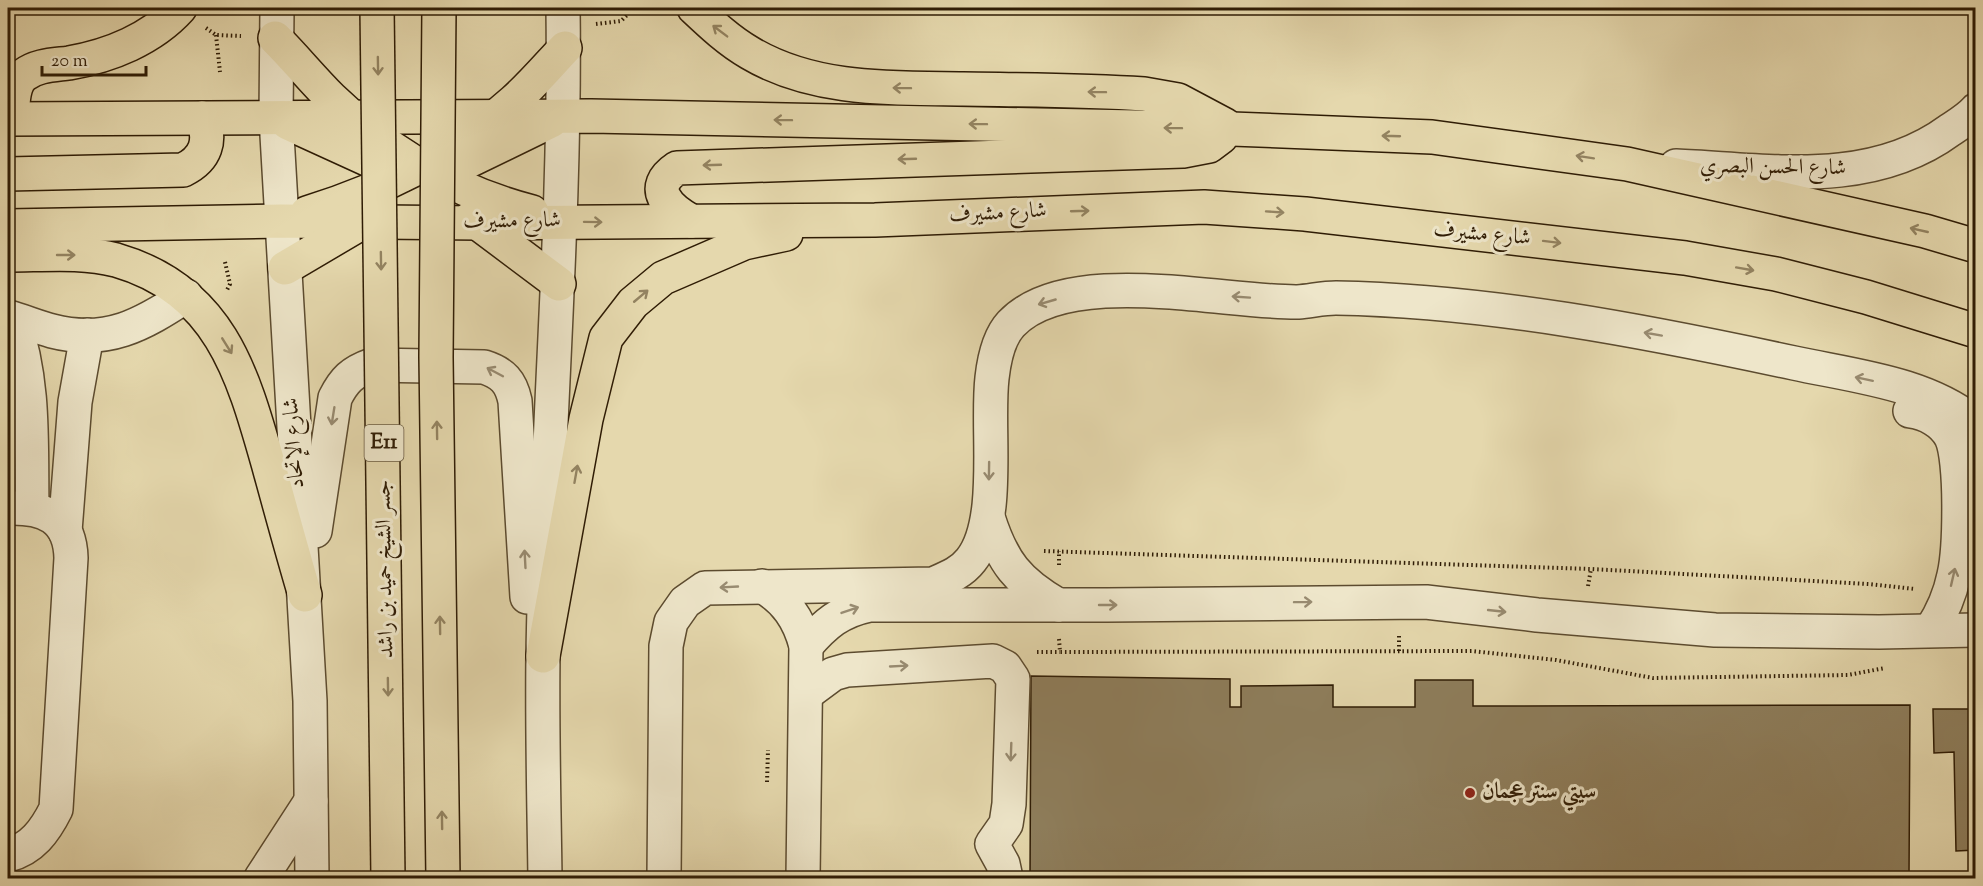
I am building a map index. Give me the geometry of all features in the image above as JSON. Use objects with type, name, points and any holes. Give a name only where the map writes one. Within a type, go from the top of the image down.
[{"type":"main road","points":[[180,8],[144,36],[124,47],[104,55],[35,69],[23,75],[18,82],[9,117],[494,118],[563,116],[1232,129],[1432,137],[1627,164],[1925,231],[1976,246]]},
{"type":"main road","name":"جسر الشيخ حميد بن راشد","points":[[377,8],[388,879]]},
{"type":"main road","name":"E11","points":[[439,8],[436,357],[443,879]]},
{"type":"main road","points":[[694,8],[714,27],[750,53],[780,67],[827,81],[892,88],[1144,94],[1178,100],[1232,129]]},
{"type":"main road","points":[[276,23],[330,97],[420,176],[559,284]]},
{"type":"main road","points":[[285,268],[364,222],[494,118],[520,95],[565,48]]},
{"type":"main road","points":[[282,221],[420,176],[563,116]]},
{"type":"main road","points":[[8,174],[183,170],[193,165],[206,148],[208,138],[202,118]]},
{"type":"main road","points":[[276,118],[420,176],[500,204],[560,221]]},
{"type":"main road","points":[[691,221],[668,205],[663,196],[662,184],[667,174],[677,168],[1196,150],[1209,146],[1232,129]]},
{"type":"main road","name":"شارع مشيرف","points":[[8,226],[282,221],[479,223],[875,220],[1204,207],[1305,214],[1685,258],[1776,274],[1866,297],[1976,331]]},
{"type":"main road","points":[[543,656],[595,376],[606,338],[633,303],[663,278],[744,243],[875,220]]},
{"type":"main road","points":[[8,255],[82,255],[114,260],[146,271],[186,296],[211,321],[232,353],[241,376],[305,595]]},
{"type":"street","points":[[545,879],[543,656],[559,284],[565,48],[563,8]]},
{"type":"street","name":"شارع الإتحاد","points":[[276,23],[276,118],[305,595],[312,879]]},
{"type":"street","name":"شارع الحسن البصري","points":[[1627,164],[1837,173],[1887,163],[1933,143],[1976,110]]},
{"type":"street","points":[[664,879],[664,689],[666,646],[671,622],[685,602],[705,588],[933,584],[954,575],[970,562],[981,543],[988,518],[990,390],[994,355],[1009,326],[1035,306],[1074,296],[1150,290],[1299,302],[1333,315],[1695,353],[1889,385],[1942,403],[1976,424]]},
{"type":"street","points":[[10,318],[52,331],[105,335],[146,323],[186,296]]},
{"type":"street","points":[[8,855],[26,848],[37,839],[56,809],[71,558],[70,544],[57,520],[45,512],[20,508],[29,384],[26,361],[10,318]]},
{"type":"street","points":[[65,531],[75,402],[87,335]]},
{"type":"street","points":[[1695,353],[1922,413],[1938,422],[1950,436],[1957,453],[1958,556],[1949,593],[1931,630]]},
{"type":"street","points":[[305,595],[335,398],[342,383],[355,371],[372,365],[484,367],[496,371],[506,379],[515,401],[529,625],[543,656]]},
{"type":"street","points":[[988,518],[999,549],[1021,580],[1058,605]]},
{"type":"street","points":[[762,586],[786,604],[802,631],[806,646],[803,879]]},
{"type":"street","points":[[806,646],[823,626],[837,615],[869,605],[1418,601],[1715,630],[1879,632],[1976,630]]},
{"type":"street","points":[[806,694],[833,674],[862,668],[993,661],[1005,667],[1013,679],[1009,804],[1006,824],[992,844],[1003,864],[1006,879]]},
{"type":"street","points":[[261,879],[311,801]]},
{"type":"path","points":[[621,21],[634,8]]},
{"type":"path","points":[[216,35],[220,72]]},
{"type":"path","points":[[225,262],[230,284]]},
{"type":"path","points":[[999,549],[1598,569],[1869,584],[1949,593]]},
{"type":"path","points":[[1059,551],[1060,652],[1472,651],[1556,660],[1653,678],[1848,675],[1893,665]]},
{"type":"building","name":"سيتي سنتر عجمان","points":[[1031,676],[1230,679],[1230,707],[1241,707],[1241,686],[1333,685],[1333,707],[1415,707],[1415,680],[1473,680],[1473,706],[1910,705],[1909,878],[1030,878]]},
{"type":"building","points":[[1933,709],[1976,709],[1976,850],[1956,851],[1954,752],[1934,753]]},
{"type":"place","name":"سيتي سنتر عجمان","points":[[1470,793]]}]
